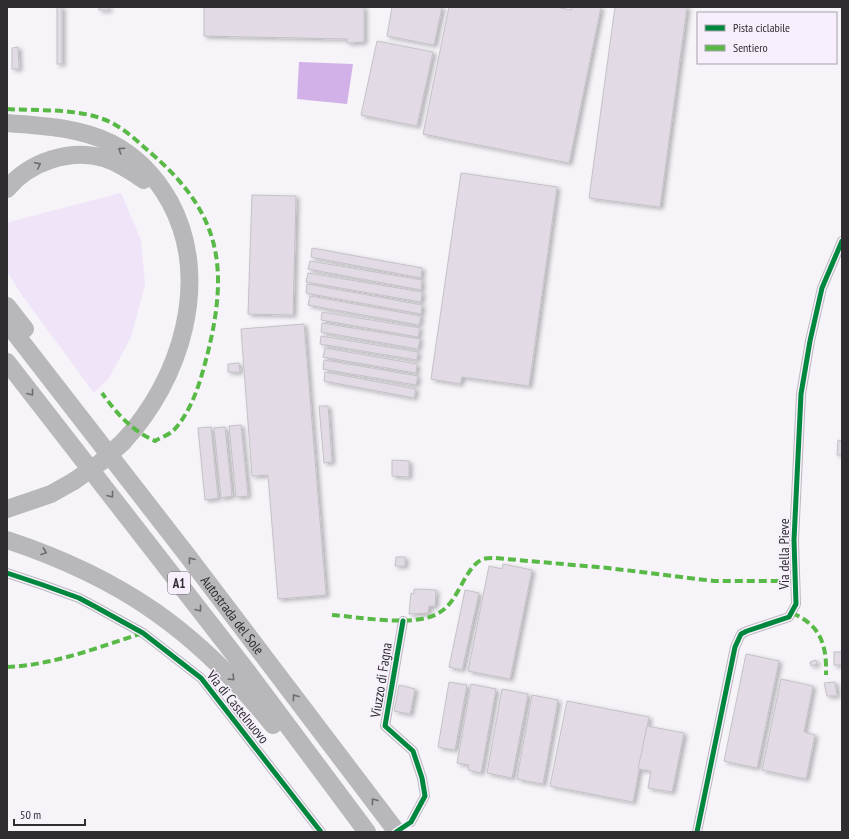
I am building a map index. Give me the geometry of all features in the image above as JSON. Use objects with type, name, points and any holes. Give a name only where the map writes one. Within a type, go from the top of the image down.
[{"type":"highway","points":[[7,123],[56,127],[77,131],[102,139],[120,148],[146,169],[161,185],[179,223],[186,241],[190,282],[184,329],[170,370],[161,390],[136,428],[95,456],[72,477],[50,494],[7,509]]},
{"type":"highway","points":[[7,189],[15,179],[41,163],[55,159],[82,155],[103,158],[126,168],[145,181],[162,202],[172,223],[180,253],[179,303],[175,327],[164,363],[155,382],[120,439]]},
{"type":"highway","points":[[7,306],[46,357],[44,371]]},
{"type":"highway","name":"Autostrada del Sole","points":[[7,323],[404,827]]},
{"type":"highway","name":"Autostrada del Sole","points":[[7,362],[247,671],[367,832]]},
{"type":"highway","points":[[7,500],[29,494],[72,477]]},
{"type":"highway","points":[[7,540],[50,555],[104,580],[153,610],[178,628],[233,678],[322,786],[347,806]]},
{"type":"street","name":"Via della Pieve","points":[[697,832],[738,640],[741,634],[747,631],[789,617],[796,604],[794,540],[801,394],[804,371],[822,288],[842,241]]},
{"type":"street","name":"Via di Castelnuovo","points":[[7,573],[44,584],[94,606],[143,633],[201,678],[321,832]]},
{"type":"street","name":"Viuzzo di Fagna","points":[[403,621],[385,726],[413,751],[422,778],[424,796],[404,827]]},
{"type":"shaded area","points":[[299,62],[353,64],[347,104],[297,99]]},
{"type":"shaded area","points":[[121,193],[141,240],[145,285],[131,337],[109,378],[94,393],[21,294],[7,271],[7,230],[9,222]]},
{"type":"building","points":[[57,7],[62,7],[62,64],[57,64]]},
{"type":"building","points":[[99,7],[109,7],[109,10],[99,10]]},
{"type":"building","points":[[204,7],[364,7],[364,42],[347,43],[347,39],[204,36]]},
{"type":"building","points":[[392,7],[442,7],[434,45],[387,36]]},
{"type":"building","points":[[449,7],[556,7],[571,10],[572,7],[601,7],[569,163],[423,134]]},
{"type":"building","points":[[615,7],[687,7],[660,207],[589,198]]},
{"type":"building","points":[[377,41],[433,52],[417,126],[361,115]]},
{"type":"building","points":[[18,47],[19,69],[12,69],[12,48]]},
{"type":"building","points":[[461,173],[557,187],[529,386],[462,377],[460,384],[431,379]]},
{"type":"building","points":[[252,195],[296,196],[293,315],[248,314]]},
{"type":"building","points":[[312,248],[422,268],[421,278],[311,257]]},
{"type":"building","points":[[310,261],[422,280],[421,290],[308,269]]},
{"type":"building","points":[[308,273],[422,292],[421,302],[306,282]]},
{"type":"building","points":[[307,284],[422,305],[421,314],[306,293]]},
{"type":"building","points":[[310,296],[421,316],[419,325],[308,305]]},
{"type":"building","points":[[322,312],[420,328],[418,337],[321,320]]},
{"type":"building","points":[[322,323],[420,339],[418,349],[321,332]]},
{"type":"building","points":[[304,324],[326,595],[278,599],[268,475],[252,476],[241,329]]},
{"type":"building","points":[[321,336],[418,352],[417,360],[320,344]]},
{"type":"building","points":[[325,348],[417,364],[416,373],[323,357]]},
{"type":"building","points":[[324,360],[418,376],[416,385],[323,369]]},
{"type":"building","points":[[239,363],[240,372],[228,372],[228,364]]},
{"type":"building","points":[[325,372],[416,389],[414,398],[324,381]]},
{"type":"building","points":[[319,406],[328,406],[332,462],[324,463]]},
{"type":"building","points":[[241,425],[248,496],[236,497],[229,426]]},
{"type":"building","points":[[211,427],[218,498],[205,500],[198,428]]},
{"type":"building","points":[[225,427],[232,496],[221,498],[214,428]]},
{"type":"building","points":[[838,440],[842,441],[842,455],[837,455]]},
{"type":"building","points":[[392,460],[409,461],[409,477],[392,476]]},
{"type":"building","points":[[396,557],[405,557],[405,566],[395,566]]},
{"type":"building","points":[[503,564],[532,570],[510,679],[468,671],[489,566],[502,569]]},
{"type":"building","points":[[414,589],[436,590],[435,606],[429,606],[428,613],[409,614],[411,593],[414,594]]},
{"type":"building","points":[[465,590],[479,593],[462,670],[449,667]]},
{"type":"building","points":[[834,652],[842,652],[842,665],[834,665]]},
{"type":"building","points":[[746,654],[779,661],[757,768],[724,761]]},
{"type":"building","points":[[816,660],[817,664],[811,666],[810,662]]},
{"type":"building","points":[[781,679],[813,686],[804,732],[815,735],[806,779],[762,770]]},
{"type":"building","points":[[449,682],[467,685],[455,750],[438,747]]},
{"type":"building","points":[[835,682],[837,696],[827,696],[824,683]]},
{"type":"building","points":[[471,684],[496,689],[481,773],[468,770],[469,765],[457,763]]},
{"type":"building","points":[[399,685],[415,689],[410,714],[394,711]]},
{"type":"building","points":[[502,689],[528,694],[512,778],[487,773]]},
{"type":"building","points":[[532,695],[558,700],[543,784],[517,779]]},
{"type":"building","points":[[567,701],[649,717],[633,802],[550,786]]},
{"type":"building","points":[[647,726],[684,733],[672,792],[648,788],[651,771],[638,769]]},
{"type":"marked path","points":[[7,109],[80,113],[92,115],[117,126],[141,144],[175,176],[192,198],[205,220],[213,243],[217,267],[218,293],[214,321],[208,352],[199,383],[191,404],[180,423],[169,434],[155,441],[146,437],[125,421],[102,393]]},
{"type":"marked path","points":[[332,615],[401,621],[427,618],[444,609],[456,595],[475,565],[482,559],[488,558],[608,568],[714,581],[796,581]]},
{"type":"marked path","points":[[792,613],[802,618],[816,630],[823,646],[826,675]]},
{"type":"marked path","points":[[7,667],[25,666],[59,659],[143,633]]},
{"type":"cycle path","points":[[697,832],[735,647],[741,634],[789,617],[796,604],[794,540],[801,394],[810,341],[822,288],[842,241]]},
{"type":"cycle path","points":[[7,573],[79,598],[94,606],[143,633],[201,678],[321,832]]},
{"type":"cycle path","points":[[396,832],[411,822],[425,796],[422,778],[413,751],[385,726],[403,621]]}]
